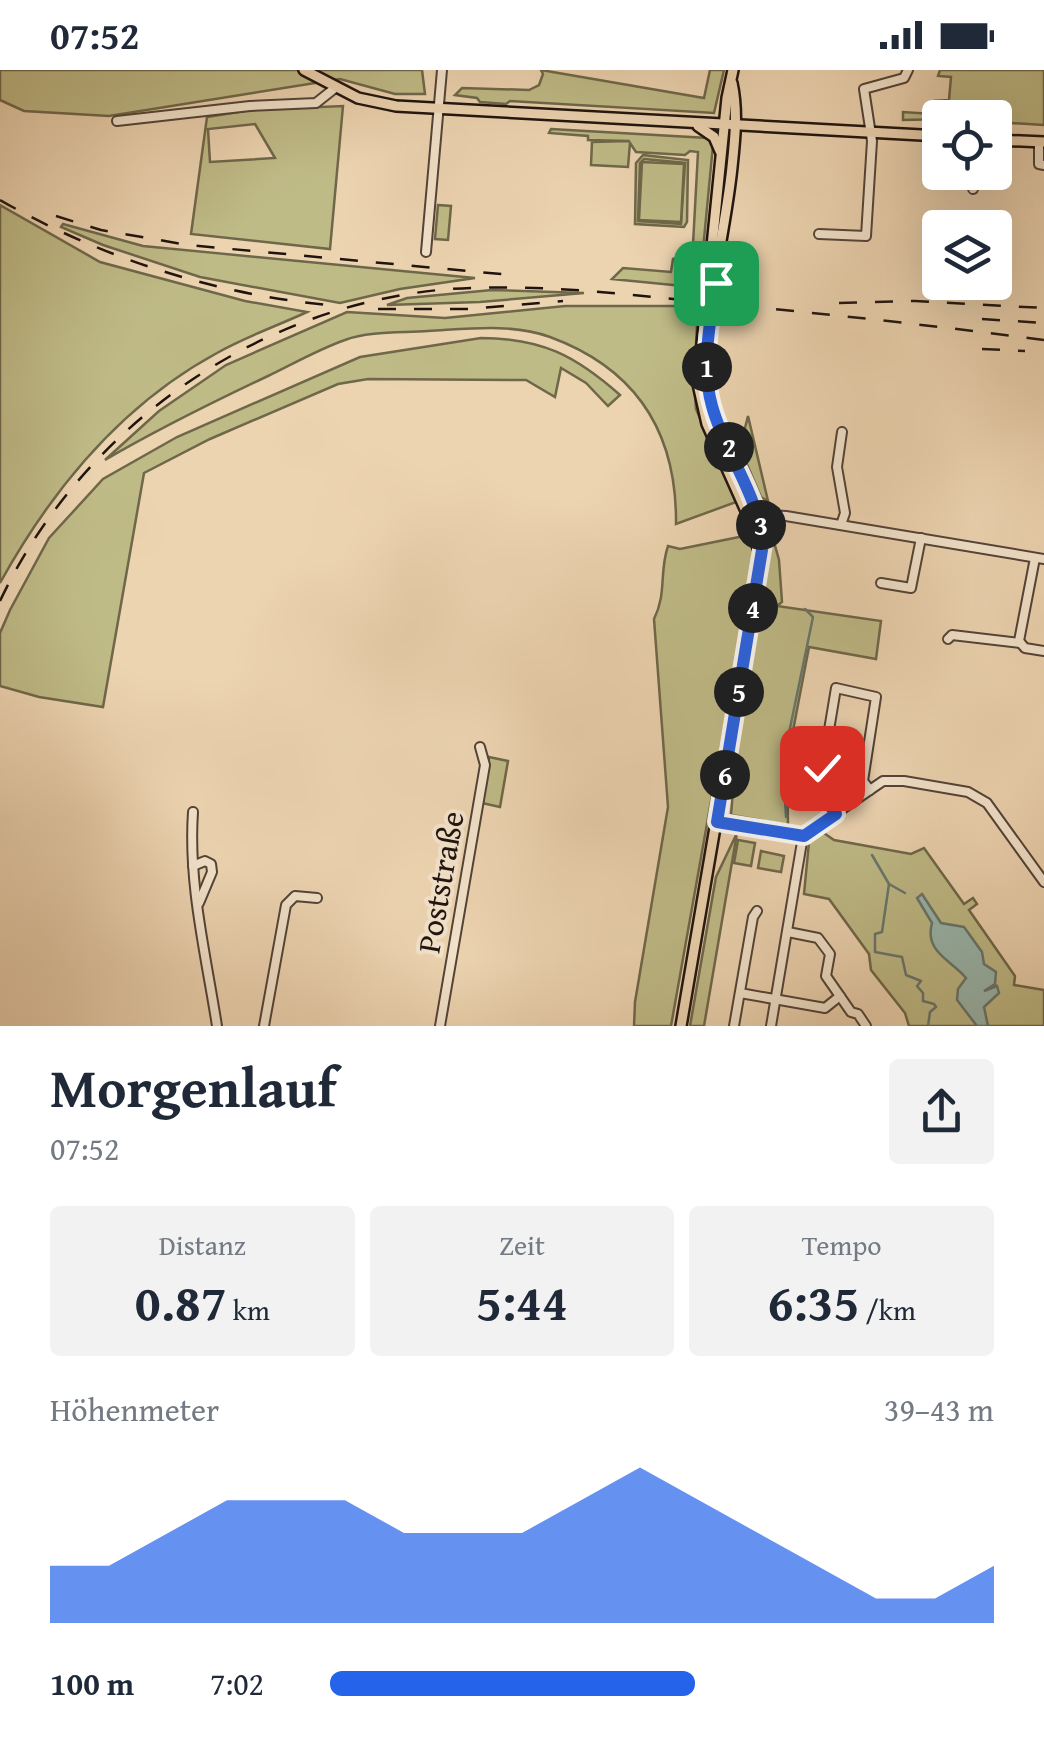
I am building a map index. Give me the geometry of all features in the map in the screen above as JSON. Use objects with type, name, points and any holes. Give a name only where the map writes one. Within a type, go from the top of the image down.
[{"type":"main road","points":[[304,70],[336,88],[380,104],[922,135]]},
{"type":"main road","points":[[681,1026],[763,544],[714,415],[707,382],[714,297],[727,218],[734,70]]},
{"type":"main road","points":[[695,124],[712,135],[721,154]]},
{"type":"main road","points":[[730,125],[721,154],[698,384],[709,428],[753,514]]},
{"type":"main road","points":[[1012,141],[1041,142]]},
{"type":"street","points":[[426,252],[442,70]]},
{"type":"street","points":[[819,234],[866,236],[871,132],[864,90],[904,78],[908,70]]},
{"type":"street","points":[[117,121],[250,106],[314,104],[336,88]]},
{"type":"street","points":[[1041,142],[1039,164],[1044,165]]},
{"type":"street","points":[[841,525],[845,512],[837,467],[842,432]]},
{"type":"street","points":[[753,514],[1040,558],[1020,643]]},
{"type":"street","points":[[882,583],[911,588],[921,538]]},
{"type":"street","points":[[948,639],[952,636],[1020,643],[1025,648],[1044,651]]},
{"type":"street","points":[[836,814],[818,790],[836,688],[876,697],[864,780],[870,790]]},
{"type":"street","name":"Poststraße","points":[[440,1026],[485,765],[480,747]]},
{"type":"street","points":[[717,822],[804,836],[892,779],[978,795],[988,802],[1044,882]]},
{"type":"street","points":[[193,812],[192,863],[217,1026]]},
{"type":"street","points":[[771,1026],[804,836]]},
{"type":"street","points":[[192,863],[205,861],[212,870],[197,907]]},
{"type":"street","points":[[264,1026],[286,905],[296,896],[318,898]]},
{"type":"street","points":[[734,1026],[757,911]]},
{"type":"street","points":[[788,932],[818,938],[830,954],[826,976],[866,1026]]},
{"type":"street","points":[[740,993],[824,1008],[840,996]]},
{"type":"shaded area","points":[[0,70],[422,70],[425,94],[395,94],[340,79],[109,116],[24,111],[0,100]]},
{"type":"shaded area","points":[[541,70],[704,98],[710,70],[724,70],[714,113],[510,101],[506,104],[455,95],[462,88],[529,90],[539,85]]},
{"type":"shaded area","points":[[940,70],[1044,70],[1044,125],[1012,123],[1012,100],[949,100],[951,77],[938,76]]},
{"type":"shaded area","points":[[343,106],[330,249],[191,234],[207,117],[251,110]],"holes":[[[255,124],[275,158],[210,162],[208,129]]]},
{"type":"shaded area","points":[[903,112],[922,113],[922,120],[903,120]]},
{"type":"shaded area","points":[[551,129],[708,138],[713,145],[700,281],[693,287],[612,279],[623,268],[671,272],[673,259],[685,255],[685,263],[692,263],[698,152],[636,152],[630,143],[628,167],[591,165],[592,142],[629,141],[588,140],[588,136],[549,133]]},
{"type":"shaded area","points":[[643,155],[688,160],[684,227],[635,224],[636,163]],"holes":[[[644,159],[685,163],[681,224],[638,221],[640,163]]]},
{"type":"shaded area","points":[[642,162],[684,164],[681,222],[639,220]]},
{"type":"shaded area","points":[[0,205],[100,262],[245,301],[307,312],[217,353],[182,374],[120,424],[66,483],[0,583]]},
{"type":"shaded area","points":[[438,205],[451,206],[448,240],[435,239]]},
{"type":"shaded area","points":[[63,224],[143,246],[475,278],[340,303],[200,277],[103,245],[61,227]]},
{"type":"shaded area","points":[[492,290],[584,293],[387,305],[407,298]]},
{"type":"shaded area","points":[[565,306],[698,306],[696,409],[736,502],[676,524],[669,460],[660,433],[628,386],[580,350],[550,337],[505,328],[386,333],[345,340],[206,406],[105,460],[159,411],[226,365],[347,312],[445,318]]},
{"type":"shaded area","points":[[481,338],[522,341],[557,352],[620,395],[608,406],[586,383],[561,368],[555,397],[526,380],[368,379],[338,384],[210,439],[144,473],[103,707],[0,686],[0,633],[10,610],[49,538],[103,479],[177,437],[360,357]]},
{"type":"shaded area","points":[[748,416],[768,501],[761,497],[740,448]]},
{"type":"shaded area","points":[[769,524],[779,560],[782,602],[777,606],[881,621],[876,659],[809,647],[787,762],[788,825],[731,815],[737,741],[766,566],[765,527]]},
{"type":"shaded area","points":[[749,535],[755,554],[671,1026],[634,1026],[668,807],[654,619],[665,556],[668,546],[680,549]]},
{"type":"shaded area","points":[[489,757],[508,761],[500,807],[482,803]]},
{"type":"shaded area","points":[[821,831],[834,840],[911,854],[924,848],[964,904],[973,898],[977,904],[969,910],[1015,976],[1014,985],[1044,990],[1044,1026],[909,1026],[905,1013],[871,970],[869,954],[829,899],[804,894],[809,842]]},
{"type":"shaded area","points":[[737,833],[704,1026],[690,1026],[716,877]]},
{"type":"shaded area","points":[[738,840],[755,843],[751,866],[734,863]]},
{"type":"shaded area","points":[[761,851],[784,856],[781,872],[758,868]]},
{"type":"water","points":[[922,894],[941,923],[964,927],[982,952],[984,964],[996,972],[995,984],[984,991],[997,986],[999,993],[984,1007],[988,1026],[977,1026],[957,1000],[958,989],[966,978],[935,948],[932,923],[917,898]]},
{"type":"waterway","points":[[786,817],[783,762],[813,617],[805,609]]},
{"type":"waterway","points":[[872,855],[889,884],[905,893]]},
{"type":"waterway","points":[[889,884],[882,932],[875,934],[875,952],[902,957],[906,975],[921,981],[917,986],[923,1001],[936,1007],[930,1012],[928,1026]]},
{"type":"railway","points":[[0,200],[80,240],[163,271],[250,294],[338,306]]},
{"type":"railway","points":[[56,216],[101,230],[188,245],[511,275]]},
{"type":"railway","points":[[0,601],[35,538],[78,481],[128,430],[184,385],[245,348],[310,320],[379,300],[450,289],[552,289],[1044,340]]},
{"type":"railway","points":[[378,309],[467,309],[563,301]]},
{"type":"railway","points":[[839,303],[915,301],[1044,308]]},
{"type":"railway","points":[[982,319],[1044,323]]},
{"type":"railway","points":[[982,349],[1025,351]]},
{"type":"route","points":[[716,283],[709,394],[717,422],[755,504],[763,544],[717,822],[804,836],[836,814],[818,790],[822,768]]}]
